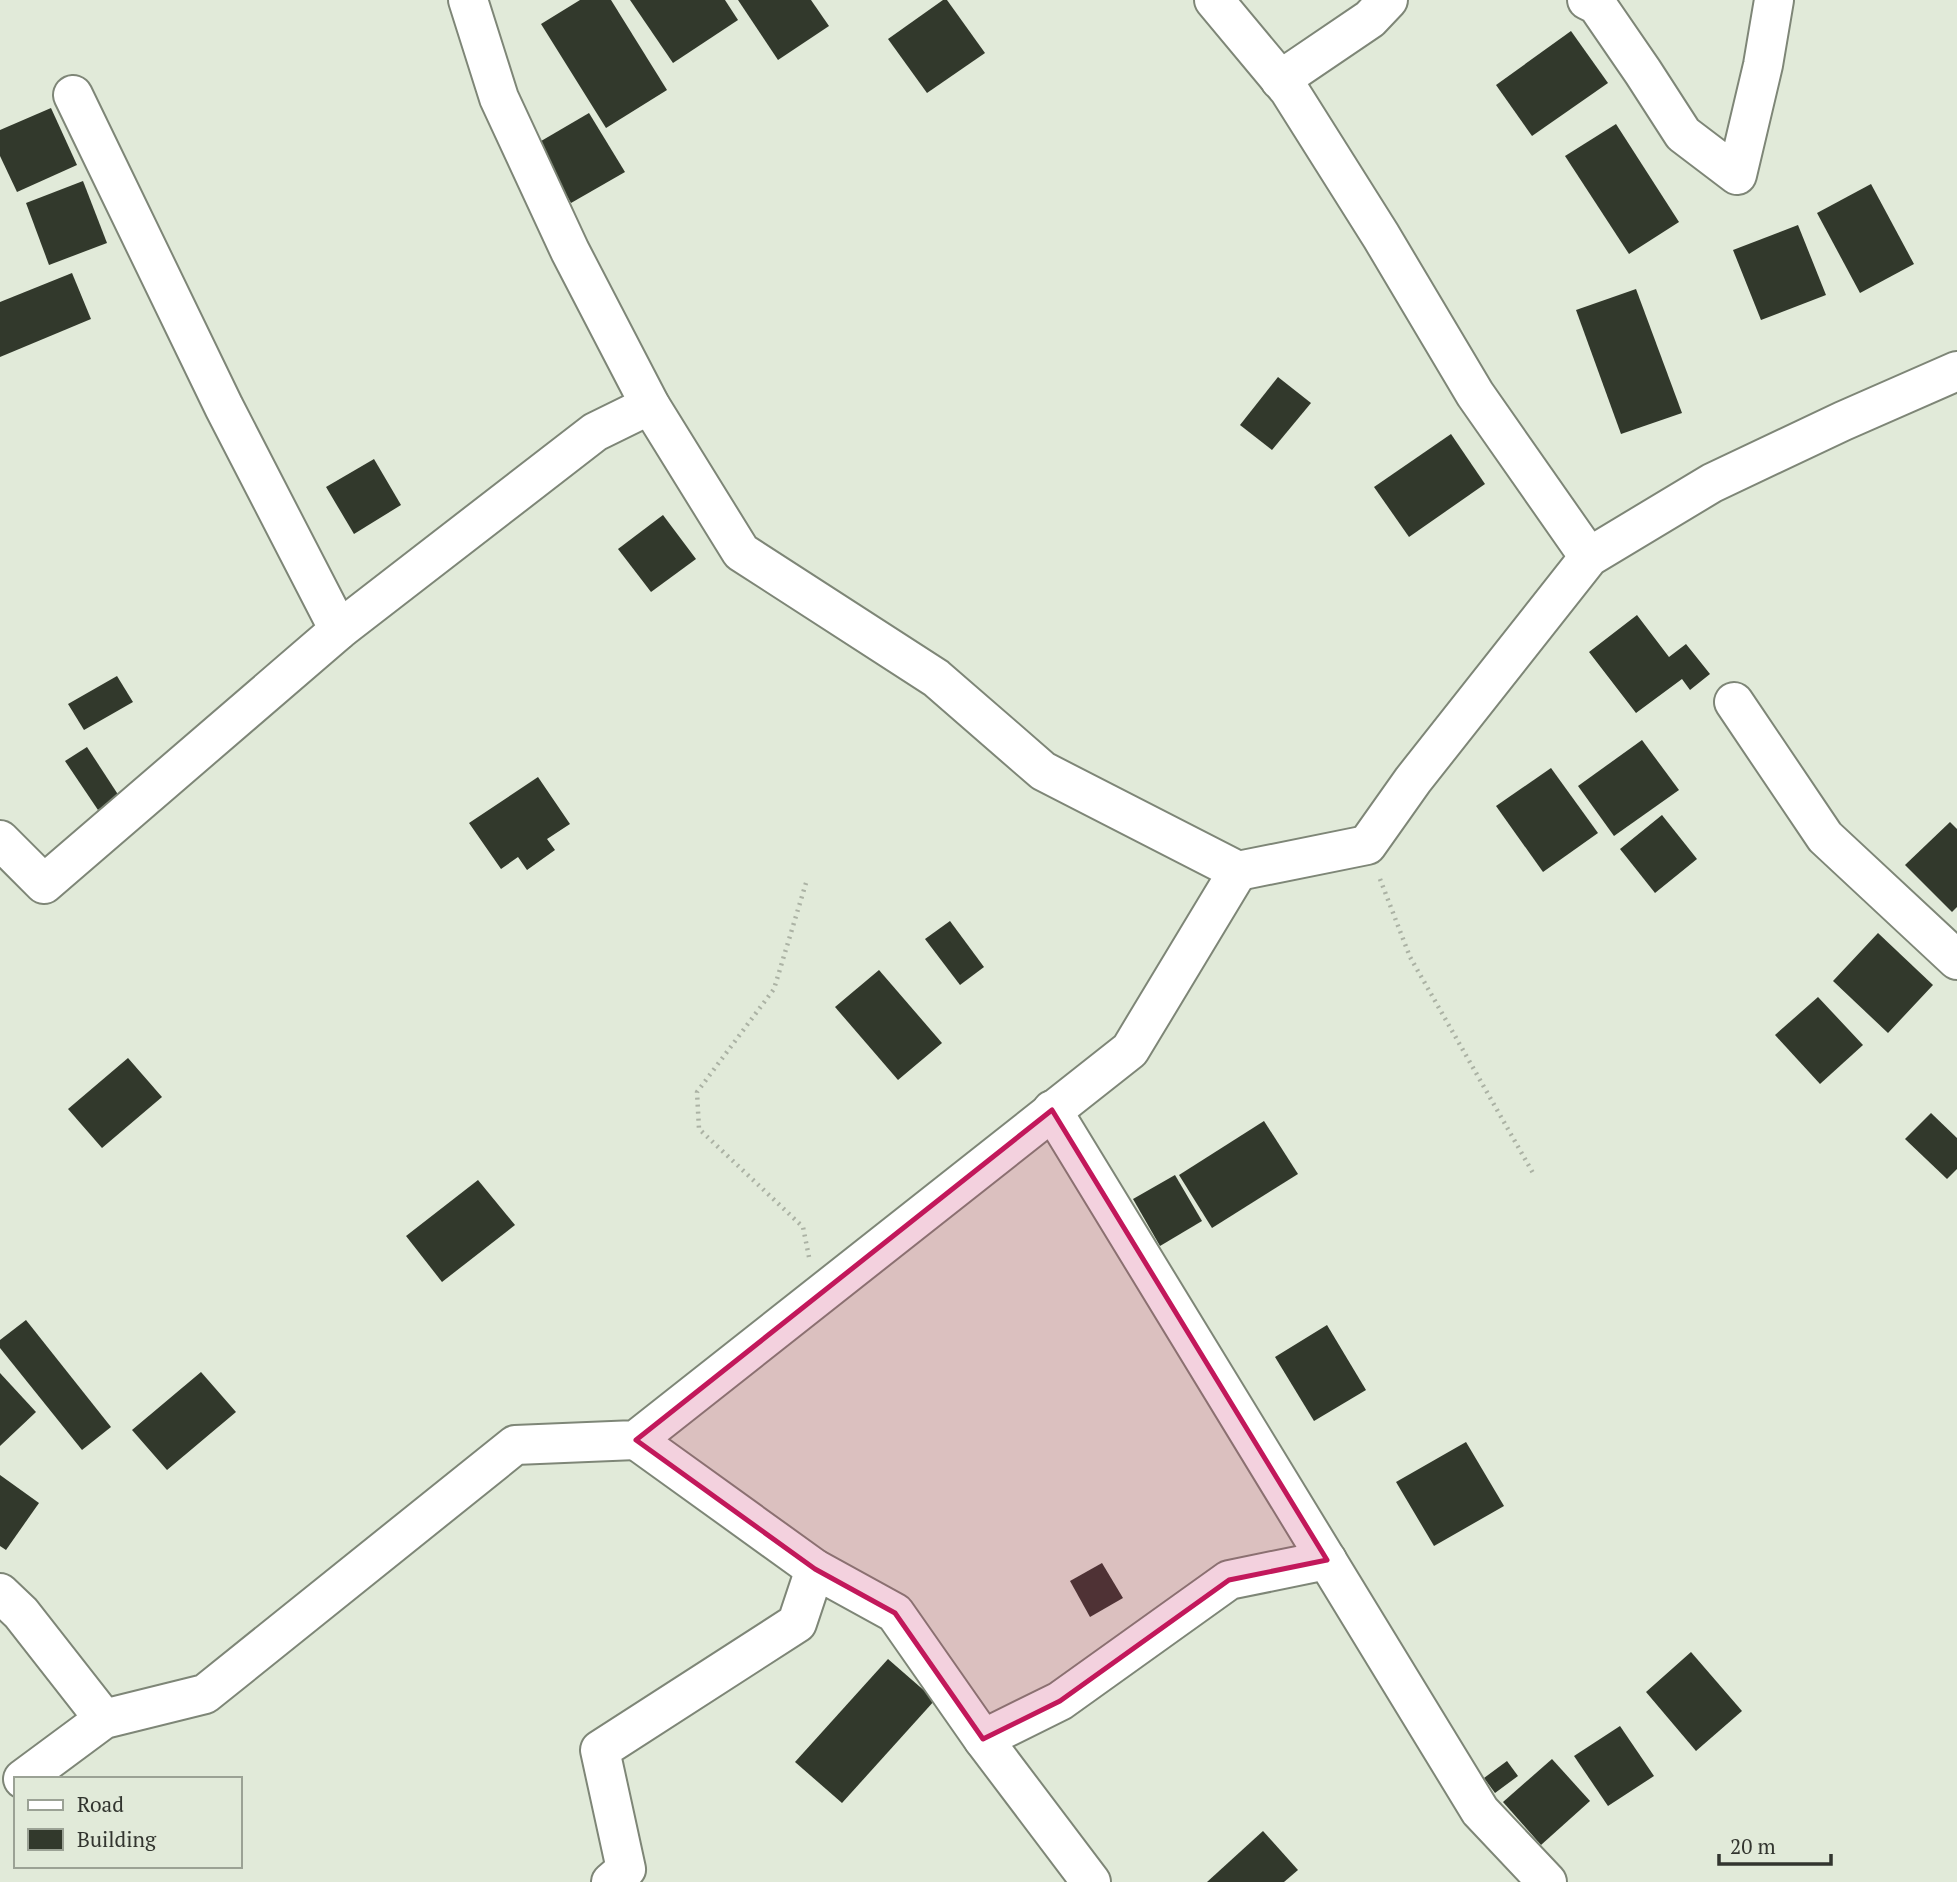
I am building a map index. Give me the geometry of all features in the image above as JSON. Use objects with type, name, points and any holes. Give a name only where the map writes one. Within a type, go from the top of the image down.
[{"type":"street","points":[[468,0],[499,99],[570,251],[649,405],[741,552],[936,678],[1043,771],[1238,871],[1367,845],[1413,780],[1589,557],[1712,483],[1957,371]]},
{"type":"street","points":[[1214,0],[1289,90],[1381,236],[1475,394],[1589,557]]},
{"type":"street","points":[[1280,80],[1370,19],[1388,0]]},
{"type":"street","points":[[1587,0],[1597,5],[1683,134],[1737,175],[1763,65],[1774,0]]},
{"type":"street","points":[[73,95],[224,407],[339,630]]},
{"type":"street","points":[[0,840],[44,884],[339,630],[595,432],[649,405]]},
{"type":"street","points":[[1734,702],[1825,837],[1957,960]]},
{"type":"street","points":[[26,1777],[104,1719],[205,1694],[515,1444],[636,1440],[1130,1050],[1238,871]]},
{"type":"street","points":[[1052,1110],[1480,1811],[1546,1882]]},
{"type":"street","points":[[636,1440],[814,1569],[895,1613],[983,1739],[1091,1882]]},
{"type":"street","points":[[983,1739],[1060,1701],[1230,1580],[1327,1560]]},
{"type":"street","points":[[611,1882],[626,1869],[600,1750],[797,1623],[814,1569]]},
{"type":"street","points":[[0,1593],[22,1613],[104,1719]]},
{"type":"path","points":[[1367,845],[1410,957],[1533,1174]]},
{"type":"path","points":[[806,883],[774,989],[697,1092],[699,1129],[803,1227],[817,1296]]},
{"type":"highlighted area","points":[[1052,1110],[1327,1560],[1229,1580],[1060,1701],[983,1739],[895,1613],[815,1569],[636,1440]]},
{"type":"building","points":[[580,0],[611,0],[667,90],[606,128],[541,24]]},
{"type":"building","points":[[630,0],[725,0],[738,20],[673,63]]},
{"type":"building","points":[[738,0],[811,0],[829,26],[778,60]]},
{"type":"building","points":[[943,0],[947,0],[985,53],[927,93],[888,39]]},
{"type":"building","points":[[1571,31],[1608,83],[1532,136],[1496,85]]},
{"type":"building","points":[[51,108],[77,165],[17,192],[0,156],[0,130]]},
{"type":"building","points":[[589,113],[625,172],[571,203],[536,144]]},
{"type":"building","points":[[1616,124],[1679,222],[1629,254],[1565,156]]},
{"type":"building","points":[[83,181],[107,243],[49,265],[26,203]]},
{"type":"building","points":[[1871,184],[1914,264],[1860,293],[1817,213]]},
{"type":"building","points":[[1798,225],[1826,295],[1761,320],[1733,250]]},
{"type":"building","points":[[72,273],[91,319],[0,357],[0,302]]},
{"type":"building","points":[[1636,289],[1682,413],[1621,434],[1576,310]]},
{"type":"building","points":[[1278,377],[1311,403],[1272,450],[1240,425]]},
{"type":"building","points":[[1451,434],[1485,484],[1409,537],[1374,487]]},
{"type":"building","points":[[374,459],[401,505],[354,534],[326,487]]},
{"type":"building","points":[[663,515],[696,559],[651,592],[618,549]]},
{"type":"building","points":[[1637,615],[1669,657],[1686,644],[1710,674],[1690,690],[1682,679],[1636,713],[1589,652]]},
{"type":"building","points":[[117,676],[133,702],[84,730],[68,704]]},
{"type":"building","points":[[1642,740],[1679,790],[1614,836],[1578,786]]},
{"type":"building","points":[[87,747],[119,796],[98,810],[65,761]]},
{"type":"building","points":[[1551,768],[1598,833],[1543,872],[1496,806]]},
{"type":"building","points":[[538,777],[570,824],[547,839],[555,850],[527,870],[518,857],[501,869],[469,823]]},
{"type":"building","points":[[1662,815],[1697,859],[1655,893],[1620,849]]},
{"type":"building","points":[[1950,822],[1957,829],[1957,907],[1952,912],[1905,865]]},
{"type":"building","points":[[950,921],[984,967],[960,985],[925,939]]},
{"type":"building","points":[[1878,933],[1933,985],[1888,1033],[1833,981]]},
{"type":"building","points":[[879,970],[942,1043],[898,1080],[835,1007]]},
{"type":"building","points":[[1818,997],[1863,1045],[1820,1084],[1775,1035]]},
{"type":"building","points":[[128,1058],[162,1097],[102,1148],[68,1109]]},
{"type":"building","points":[[1931,1113],[1957,1138],[1957,1169],[1947,1179],[1905,1139]]},
{"type":"building","points":[[1264,1121],[1298,1174],[1212,1228],[1179,1175]]},
{"type":"building","points":[[1175,1175],[1202,1221],[1160,1246],[1133,1199]]},
{"type":"building","points":[[478,1180],[515,1225],[442,1282],[406,1236]]},
{"type":"building","points":[[26,1320],[111,1427],[82,1450],[0,1348],[0,1340]]},
{"type":"building","points":[[1327,1325],[1366,1390],[1314,1421],[1275,1357]]},
{"type":"building","points":[[201,1372],[236,1412],[167,1470],[132,1430]]},
{"type":"building","points":[[0,1373],[36,1412],[0,1446]]},
{"type":"building","points":[[1466,1442],[1504,1506],[1434,1546],[1396,1482]]},
{"type":"building","points":[[0,1475],[39,1503],[6,1550],[0,1546]]},
{"type":"building","points":[[1102,1563],[1123,1598],[1090,1617],[1070,1581]]},
{"type":"building","points":[[1691,1652],[1742,1711],[1696,1751],[1646,1692]]},
{"type":"building","points":[[888,1659],[935,1700],[842,1803],[795,1762]]},
{"type":"building","points":[[1620,1726],[1654,1776],[1608,1806],[1574,1756]]},
{"type":"building","points":[[1552,1759],[1590,1801],[1541,1845],[1503,1802]]},
{"type":"building","points":[[1507,1761],[1518,1776],[1495,1793],[1484,1778]]},
{"type":"building","points":[[1263,1831],[1298,1870],[1284,1882],[1207,1882]]}]
